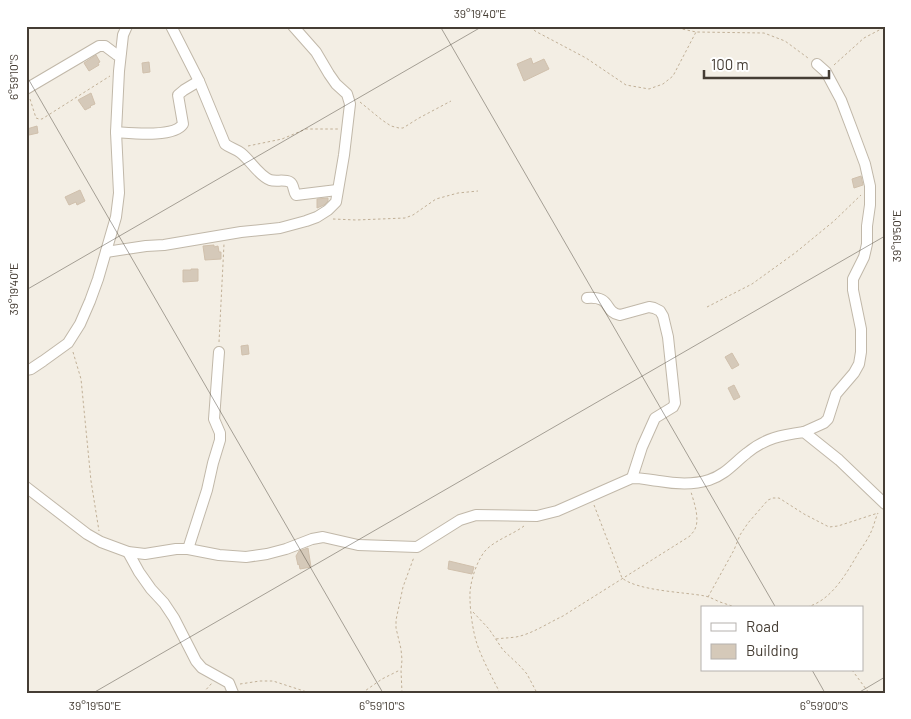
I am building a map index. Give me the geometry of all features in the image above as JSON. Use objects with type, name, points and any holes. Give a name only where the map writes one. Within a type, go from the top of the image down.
[{"type":"street","points":[[26,370],[44,361],[68,343],[80,324],[90,302],[106,252],[116,217],[119,194],[116,132],[119,71],[123,35],[127,26]]},
{"type":"street","points":[[171,26],[199,81],[224,144],[241,153],[262,174],[271,180],[291,182],[296,195],[338,190]]},
{"type":"street","points":[[106,252],[280,228],[317,217],[336,202],[350,104],[347,94],[336,84],[316,52],[293,26]]},
{"type":"street","points":[[27,89],[99,46],[105,46],[117,55],[121,52]]},
{"type":"street","points":[[26,487],[87,534],[101,542],[128,552],[145,554],[188,549],[219,556],[246,557],[286,549],[323,537],[358,545],[417,547],[460,520],[476,516],[537,516],[557,511],[632,478],[689,484],[710,480],[724,473],[748,452],[764,442],[780,435],[804,432],[824,423],[828,419],[836,394],[854,374],[861,352],[861,330],[853,290],[853,279],[864,257],[870,205],[870,186],[865,164],[841,100],[826,72],[817,64]]},
{"type":"street","points":[[116,132],[143,134],[181,128],[183,124],[178,95],[199,81]]},
{"type":"street","points":[[587,298],[597,297],[602,299],[615,314],[620,315],[649,307],[660,311],[663,316],[668,337],[675,404],[655,418],[642,447],[632,478]]},
{"type":"street","points":[[188,549],[207,490],[220,440],[220,433],[214,419],[219,352]]},
{"type":"street","points":[[804,432],[839,460],[881,509]]},
{"type":"street","points":[[128,552],[151,590],[174,618],[196,661],[202,668],[217,676],[231,688]]},
{"type":"path","points":[[531,26],[536,31],[586,58],[626,84],[649,89],[663,84],[673,76],[696,32]]},
{"type":"path","points":[[668,26],[696,32],[764,33],[785,41],[817,64]]},
{"type":"path","points":[[826,72],[864,38],[885,27]]},
{"type":"path","points":[[27,89],[36,118],[42,119],[119,71]]},
{"type":"path","points":[[347,94],[391,126],[399,128],[403,128],[451,101]]},
{"type":"path","points":[[235,150],[282,139],[306,129],[347,129]]},
{"type":"path","points":[[707,307],[752,284],[795,253],[834,221],[870,186]]},
{"type":"path","points":[[317,217],[356,220],[405,218],[413,215],[436,199],[458,193],[478,191]]},
{"type":"path","points":[[219,352],[224,236]]},
{"type":"path","points":[[68,343],[75,355],[81,379],[91,481],[101,542]]},
{"type":"path","points":[[496,639],[515,637],[528,633],[563,616],[690,536],[696,528],[697,521],[689,484]]},
{"type":"path","points":[[591,497],[622,578],[630,583],[642,586],[708,596],[732,606]]},
{"type":"path","points":[[708,596],[734,550],[740,535],[768,500],[779,498],[829,528],[881,509]]},
{"type":"path","points":[[810,606],[836,587],[849,570],[881,509]]},
{"type":"path","points":[[500,693],[486,667],[477,644],[469,597],[471,584],[486,550],[524,526]]},
{"type":"path","points":[[402,693],[402,660],[396,620],[403,587],[417,547]]},
{"type":"path","points":[[472,610],[489,629],[503,650],[520,666],[537,693]]},
{"type":"path","points":[[362,693],[382,678],[401,670]]},
{"type":"path","points":[[853,672],[869,693]]},
{"type":"path","points":[[203,693],[217,676]]},
{"type":"path","points":[[231,688],[260,681],[273,681],[310,693]]},
{"type":"building","points":[[96,55],[100,62],[98,63],[99,65],[89,71],[84,63]]},
{"type":"building","points":[[531,58],[533,64],[544,59],[549,69],[524,81],[517,64]]},
{"type":"building","points":[[149,62],[150,72],[143,73],[142,63]]},
{"type":"building","points":[[91,93],[95,104],[85,110],[78,100]]},
{"type":"building","points":[[37,126],[38,133],[29,135],[27,129]]},
{"type":"building","points":[[861,176],[863,185],[854,188],[852,179]]},
{"type":"building","points":[[80,190],[85,201],[77,205],[76,202],[69,205],[65,197]]},
{"type":"building","points":[[328,198],[324,205],[317,208],[317,199]]},
{"type":"building","points":[[214,245],[214,247],[218,246],[219,252],[221,252],[221,259],[205,260],[203,246]]},
{"type":"building","points":[[198,269],[198,281],[183,282],[183,270]]},
{"type":"building","points":[[248,345],[249,354],[242,355],[241,346]]},
{"type":"building","points":[[732,353],[739,365],[732,369],[725,357]]},
{"type":"building","points":[[734,385],[740,397],[734,400],[728,388]]},
{"type":"building","points":[[308,548],[311,567],[300,569],[296,556],[299,551]]},
{"type":"building","points":[[449,561],[474,567],[472,574],[448,569]]}]
